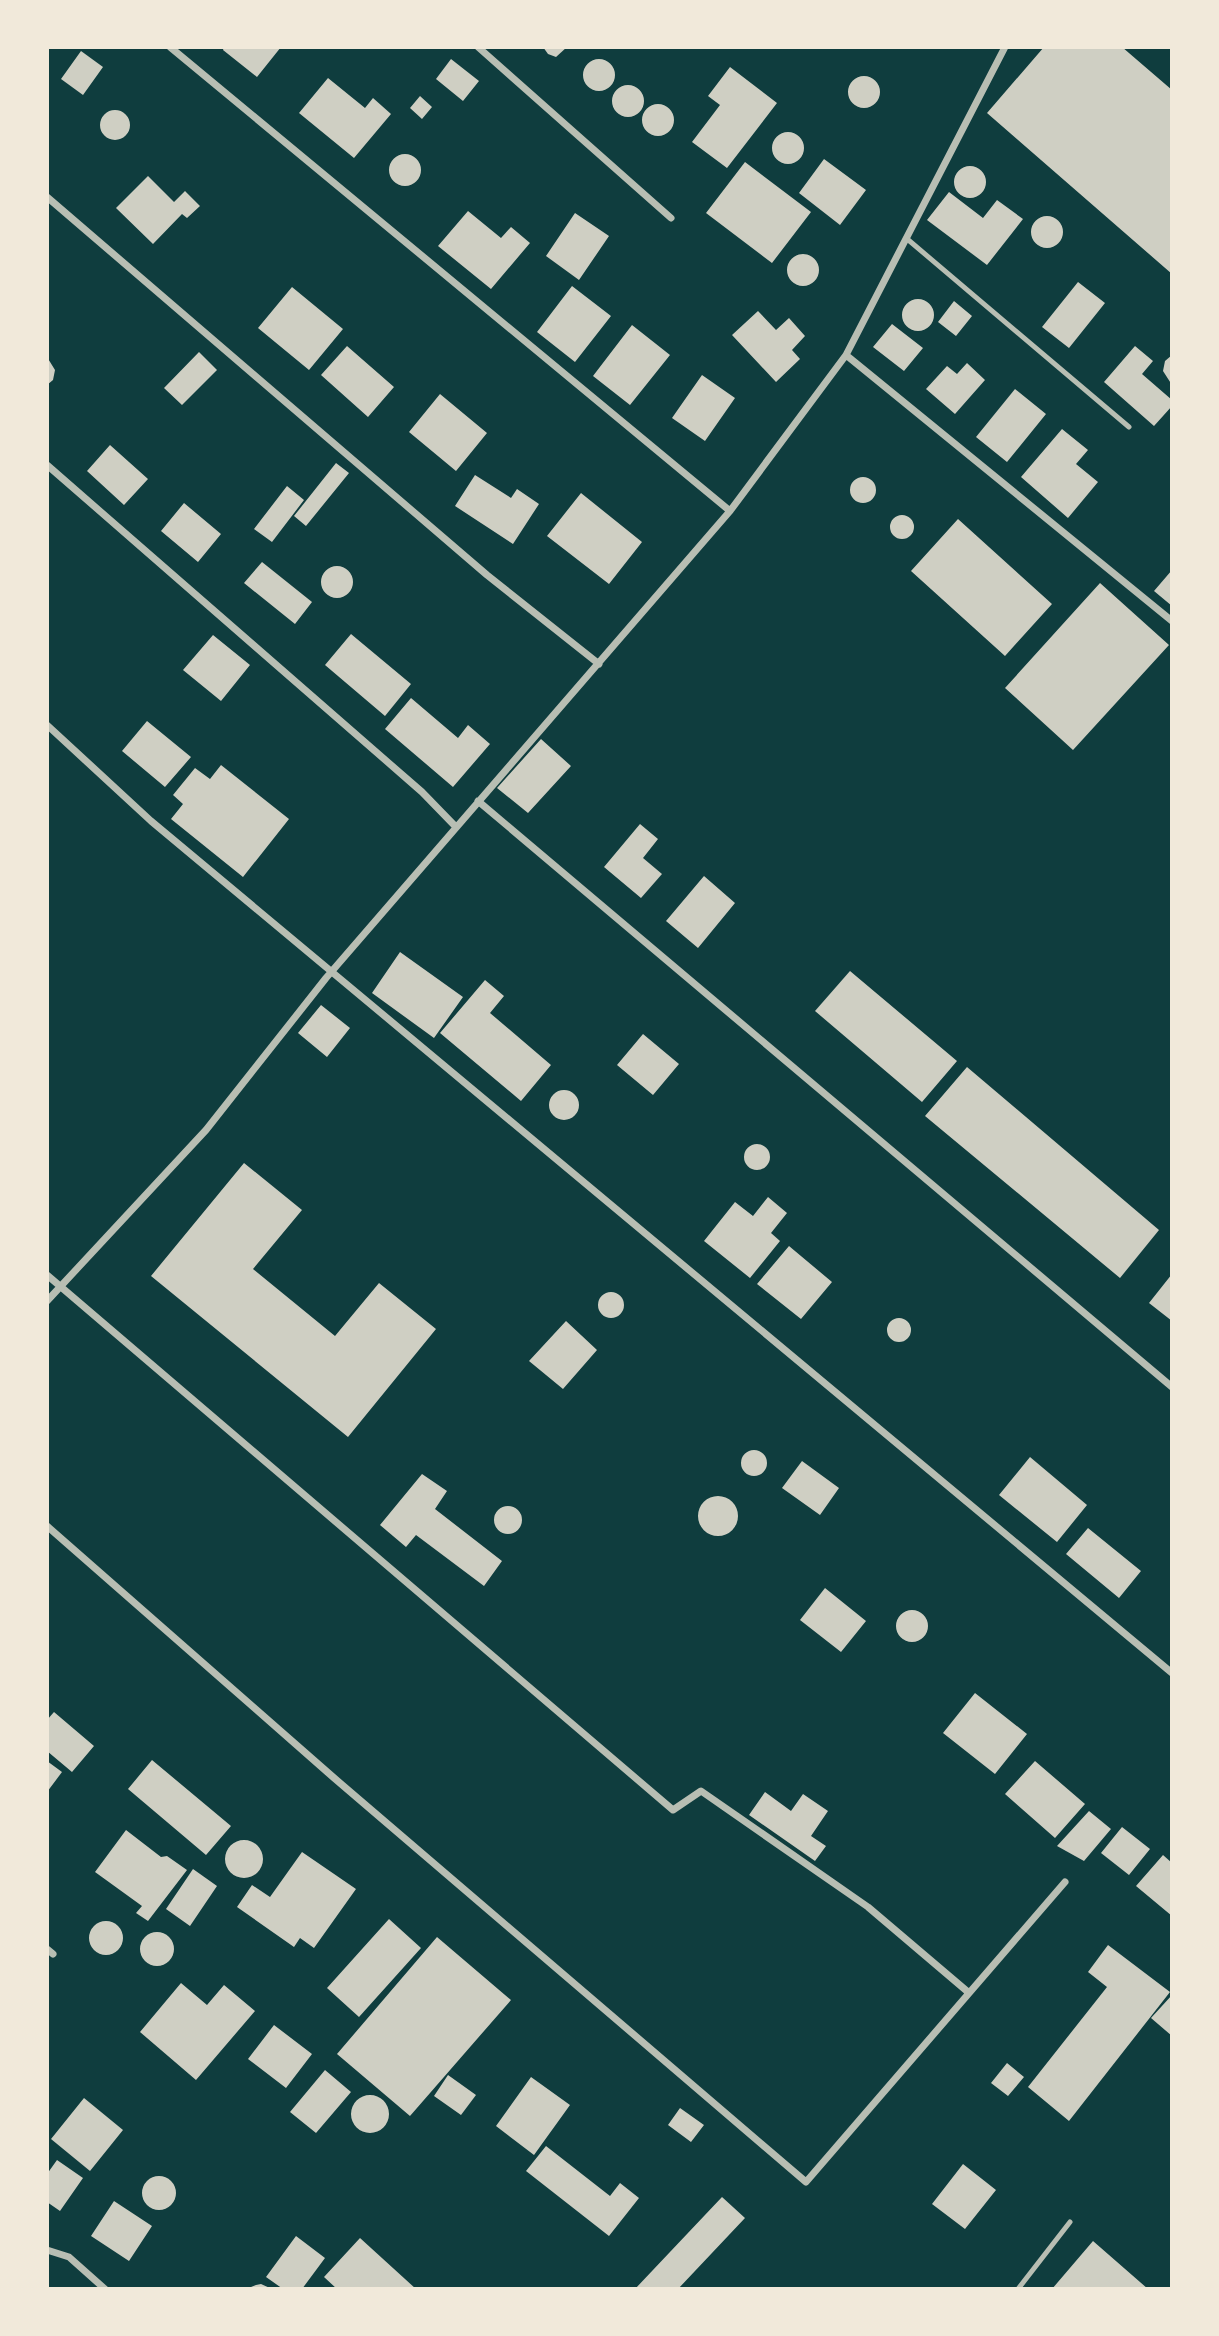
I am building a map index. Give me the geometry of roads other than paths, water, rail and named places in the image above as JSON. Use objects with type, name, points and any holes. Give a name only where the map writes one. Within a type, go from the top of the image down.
[{"type":"street","points":[[170,47],[730,512]]},
{"type":"street","points":[[478,47],[671,218]]},
{"type":"street","points":[[47,1301],[206,1130],[332,970],[730,512],[846,355],[1004,47]]},
{"type":"street","points":[[47,197],[487,575],[599,664]]},
{"type":"street","points":[[846,355],[1172,621]]},
{"type":"street","points":[[47,466],[422,792],[455,826]]},
{"type":"street","points":[[47,724],[151,821],[1172,1673]]},
{"type":"street","points":[[478,801],[1172,1387]]},
{"type":"street","points":[[47,1275],[673,1811],[701,1791],[868,1907],[968,1993]]},
{"type":"street","points":[[47,1525],[344,1786],[806,2182],[1065,1882]]},
{"type":"street","points":[[47,2250],[69,2257],[105,2289]]},
{"type":"lane","points":[[906,238],[1129,427]]},
{"type":"lane","points":[[1018,2289],[1070,2222]]}]
